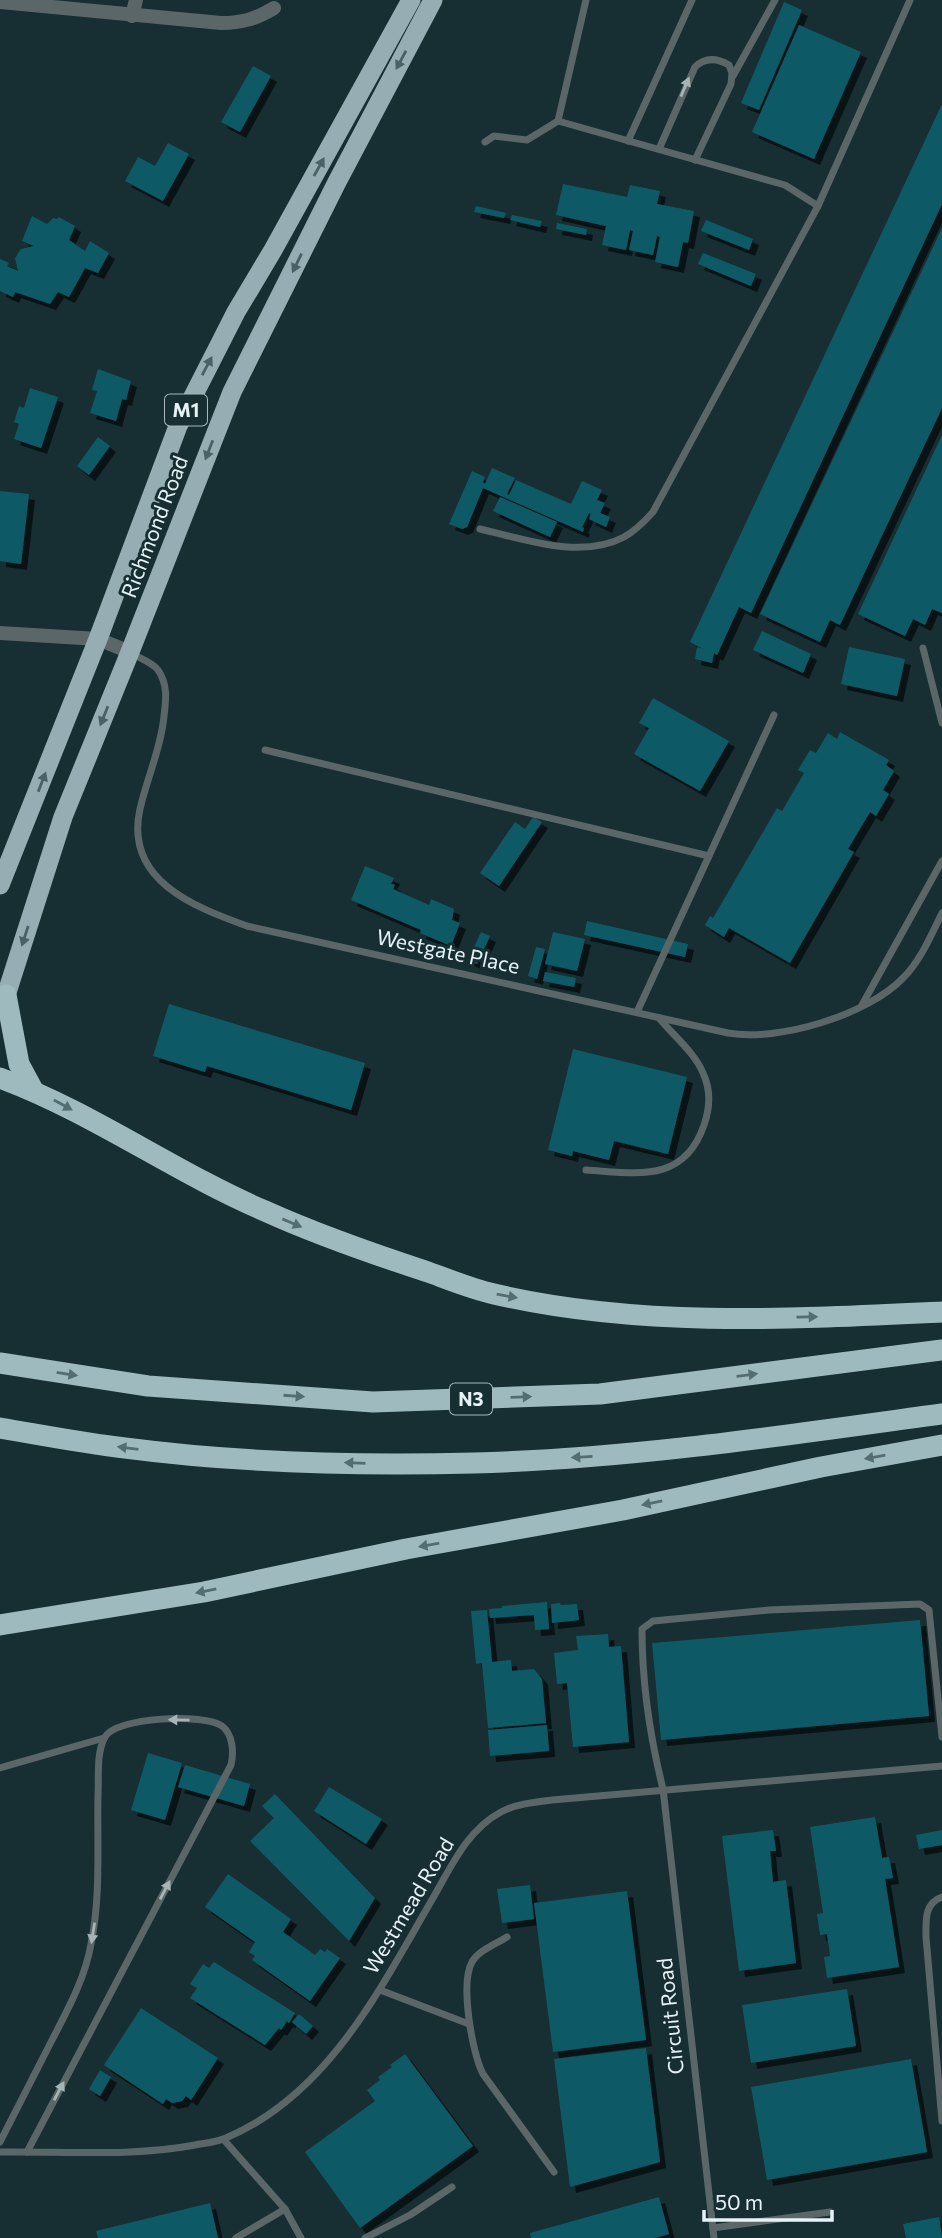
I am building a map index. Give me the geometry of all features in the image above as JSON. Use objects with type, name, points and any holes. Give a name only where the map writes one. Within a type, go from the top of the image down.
[{"type":"highway","name":"Richmond Road","points":[[0,885],[98,639],[178,426],[236,312],[411,0]]},
{"type":"highway","name":"Richmond Road","points":[[3,1004],[62,817],[232,392],[337,181],[433,0]]},
{"type":"highway","points":[[3,1004],[19,1064],[33,1090]]},
{"type":"highway","points":[[0,1078],[33,1090],[176,1169],[263,1211],[316,1233],[492,1294],[576,1309],[653,1315],[728,1318],[942,1312]]},
{"type":"highway","name":"N3","points":[[0,1363],[148,1386],[373,1402],[600,1394],[942,1350]]},
{"type":"highway","points":[[0,1428],[127,1448],[246,1459],[359,1464],[475,1463],[595,1457],[729,1443],[942,1414]]},
{"type":"highway","points":[[0,1625],[204,1592],[407,1549],[622,1510],[821,1467],[942,1445]]},
{"type":"street","points":[[132,16],[136,0]]},
{"type":"street","points":[[0,2],[199,22],[238,23],[256,19],[274,8]]},
{"type":"street","points":[[0,634],[98,639],[130,652]]},
{"type":"lane","points":[[485,142],[494,136],[527,141],[558,121],[586,0]]},
{"type":"lane","points":[[628,141],[692,0]]},
{"type":"lane","points":[[732,77],[775,0]]},
{"type":"lane","points":[[480,529],[547,544],[576,547],[610,543],[623,538],[639,527],[653,512],[818,206],[910,0]]},
{"type":"lane","points":[[659,149],[692,72],[698,64],[712,59],[725,63],[731,69],[731,84],[695,160]]},
{"type":"lane","points":[[558,121],[785,185],[818,206]]},
{"type":"lane","points":[[923,648],[942,723]]},
{"type":"lane","name":"Westgate Place","points":[[130,652],[156,668],[165,683],[163,733],[139,812],[138,838],[142,856],[169,890],[187,902],[247,926],[658,1018],[744,1036],[768,1036],[800,1029],[862,1006],[888,993],[920,957],[942,913]]},
{"type":"lane","points":[[637,1012],[774,715]]},
{"type":"lane","points":[[265,750],[709,856]]},
{"type":"lane","points":[[862,1006],[942,861]]},
{"type":"lane","points":[[586,1170],[629,1173],[660,1171],[677,1164],[695,1146],[708,1112],[708,1087],[698,1063],[658,1018]]},
{"type":"lane","name":"Circuit Road","points":[[714,2238],[663,1789],[652,1745],[642,1657],[642,1629],[653,1621],[769,1610],[920,1604],[929,1610],[942,1737]]},
{"type":"lane","points":[[0,2143],[86,1968],[95,1918],[99,1766],[104,1738],[112,1729],[133,1722],[212,1721],[223,1727],[229,1735],[233,1759],[27,2152]]},
{"type":"lane","points":[[0,1768],[104,1738]]},
{"type":"lane","name":"Westmead Road","points":[[0,2152],[175,2149],[224,2140],[264,2118],[338,2051],[380,1990],[467,1841],[501,1812],[552,1800],[942,1766]]},
{"type":"lane","points":[[942,1897],[936,1899],[928,1909],[926,1924],[930,2006],[942,2121]]},
{"type":"lane","points":[[507,1937],[479,1954],[471,1964],[468,1978],[469,2024],[477,2062],[483,2074],[554,2172]]},
{"type":"lane","points":[[380,1990],[469,2024]]},
{"type":"lane","points":[[224,2140],[285,2209],[301,2238]]},
{"type":"lane","points":[[365,2238],[410,2215],[452,2187]]},
{"type":"lane","points":[[236,2238],[285,2209]]},
{"type":"lane","points":[[713,2228],[830,2211]]},
{"type":"lane","points":[[251,2229],[253,2238]]},
{"type":"building","points":[[784,2],[802,10],[759,110],[741,103]]},
{"type":"building","points":[[799,25],[861,52],[814,159],[752,132]]},
{"type":"building","points":[[253,66],[271,76],[240,132],[221,122]]},
{"type":"building","points":[[942,104],[942,204],[751,613],[739,607],[717,655],[714,653],[712,663],[695,659],[697,647],[703,649],[690,642]]},
{"type":"building","points":[[168,143],[189,154],[163,201],[125,181],[138,157],[155,166]]},
{"type":"building","points":[[563,184],[627,197],[630,185],[660,191],[657,204],[694,211],[688,243],[683,242],[678,267],[655,262],[660,237],[657,236],[653,255],[629,250],[633,231],[630,230],[626,250],[602,245],[606,226],[556,215]]},
{"type":"building","points":[[476,206],[506,213],[504,218],[474,212]]},
{"type":"building","points":[[512,215],[542,221],[540,227],[510,220]]},
{"type":"building","points":[[32,216],[47,224],[53,218],[59,217],[75,226],[69,240],[85,251],[90,241],[109,253],[98,273],[85,268],[69,297],[58,292],[50,304],[15,292],[13,297],[0,291],[0,259],[18,271],[15,258],[21,249],[34,246],[22,241]]},
{"type":"building","points":[[706,220],[753,239],[749,250],[701,231]]},
{"type":"building","points":[[557,223],[587,229],[586,235],[556,229]]},
{"type":"building","points":[[942,228],[942,408],[840,625],[830,620],[820,642],[760,614]]},
{"type":"building","points":[[703,253],[756,274],[751,286],[698,264]]},
{"type":"building","points":[[98,369],[131,381],[126,400],[122,399],[116,421],[90,413],[97,391],[92,390]]},
{"type":"building","points":[[30,388],[58,397],[41,448],[14,439],[19,424],[14,422],[19,406],[24,408]]},
{"type":"building","points":[[942,435],[942,613],[932,609],[925,625],[913,619],[905,636],[858,614]]},
{"type":"building","points":[[98,437],[110,446],[89,475],[77,466]]},
{"type":"building","points":[[492,468],[515,478],[507,494],[509,495],[516,480],[571,504],[582,481],[602,490],[597,500],[605,503],[600,513],[610,517],[606,527],[589,519],[589,513],[582,527],[583,532],[483,488],[467,527],[462,529],[449,524],[472,471],[485,477],[485,484]]},
{"type":"building","points":[[0,491],[29,494],[21,564],[0,561]]},
{"type":"building","points":[[500,497],[557,522],[550,537],[493,511]]},
{"type":"building","points":[[762,631],[811,654],[803,673],[753,650]]},
{"type":"building","points":[[849,647],[905,659],[897,696],[841,684]]},
{"type":"building","points":[[653,698],[729,741],[700,791],[634,754],[649,728],[639,723]]},
{"type":"building","points":[[840,732],[889,760],[886,765],[894,771],[883,790],[889,794],[876,816],[870,812],[848,849],[854,852],[790,963],[729,928],[724,937],[705,925],[710,916],[713,918],[777,808],[782,811],[804,773],[798,770],[810,750],[816,753],[828,733],[837,739]]},
{"type":"building","points":[[533,817],[542,822],[499,886],[480,873],[515,822],[525,829]]},
{"type":"building","points":[[365,866],[394,878],[391,884],[395,885],[393,889],[429,905],[431,899],[454,909],[452,920],[460,923],[451,946],[351,900]]},
{"type":"building","points":[[587,921],[688,944],[685,957],[584,935]]},
{"type":"building","points":[[481,932],[490,936],[477,964],[468,960]]},
{"type":"building","points":[[553,932],[585,939],[577,971],[545,964]]},
{"type":"building","points":[[536,947],[545,949],[537,979],[528,976]]},
{"type":"building","points":[[545,972],[576,978],[574,987],[543,981]]},
{"type":"building","points":[[169,1004],[365,1063],[351,1110],[207,1066],[205,1072],[153,1056]]},
{"type":"building","points":[[573,1049],[687,1077],[668,1154],[614,1141],[609,1160],[573,1151],[572,1156],[548,1150]]},
{"type":"building","points":[[547,1602],[549,1629],[535,1630],[534,1615],[490,1618],[489,1609]]},
{"type":"building","points":[[551,1604],[577,1604],[579,1620],[552,1623]]},
{"type":"building","points":[[487,1610],[492,1662],[511,1660],[512,1671],[534,1669],[542,1679],[546,1723],[488,1728],[482,1663],[476,1664],[471,1611]]},
{"type":"building","points":[[920,1620],[929,1716],[661,1740],[652,1643]]},
{"type":"building","points":[[608,1634],[609,1647],[621,1646],[629,1742],[573,1747],[567,1683],[557,1684],[554,1653],[578,1650],[576,1636]]},
{"type":"building","points":[[547,1725],[549,1751],[490,1756],[488,1730]]},
{"type":"building","points":[[148,1753],[182,1763],[165,1820],[131,1810]]},
{"type":"building","points":[[185,1765],[250,1784],[244,1806],[178,1787]]},
{"type":"building","points":[[329,1787],[382,1819],[366,1844],[314,1811]]},
{"type":"building","points":[[275,1794],[375,1898],[349,1941],[250,1841],[274,1818],[262,1806]]},
{"type":"building","points":[[875,1817],[882,1858],[889,1857],[893,1878],[885,1879],[899,1967],[827,1978],[824,1957],[830,1956],[827,1934],[820,1935],[817,1914],[823,1913],[810,1827]]},
{"type":"building","points":[[773,1830],[776,1851],[770,1851],[773,1882],[786,1880],[796,1963],[739,1971],[722,1836]]},
{"type":"building","points":[[942,1830],[942,1845],[919,1849],[916,1835]]},
{"type":"building","points":[[228,1874],[291,1919],[283,1932],[315,1955],[320,1949],[325,1952],[327,1949],[340,1958],[310,2001],[252,1960],[255,1956],[249,1952],[255,1942],[205,1907]]},
{"type":"building","points":[[530,1885],[534,1919],[502,1923],[497,1889]]},
{"type":"building","points":[[627,1891],[646,2040],[553,2052],[534,1903]]},
{"type":"building","points":[[214,1962],[295,2013],[289,2023],[287,2021],[281,2030],[279,2028],[265,2045],[190,1998],[197,1988],[190,1984],[203,1964],[209,1968]]},
{"type":"building","points":[[847,1989],[856,2046],[751,2063],[742,2005]]},
{"type":"building","points":[[141,2008],[218,2058],[191,2100],[186,2096],[182,2101],[172,2103],[166,2099],[163,2104],[104,2065]]},
{"type":"building","points":[[299,2014],[313,2026],[306,2034],[292,2022]]},
{"type":"building","points":[[646,2048],[660,2162],[570,2187],[554,2059]]},
{"type":"building","points":[[405,2054],[473,2146],[360,2228],[305,2152],[375,2101],[367,2090],[380,2080],[378,2077],[392,2067],[390,2065]]},
{"type":"building","points":[[911,2059],[927,2152],[767,2180],[751,2087]]},
{"type":"building","points":[[100,2070],[111,2077],[100,2096],[89,2089]]},
{"type":"building","points":[[659,2197],[669,2234],[655,2238],[531,2238],[530,2233]]},
{"type":"building","points":[[210,2203],[218,2238],[98,2238],[96,2231]]},
{"type":"building","points":[[939,2217],[942,2238],[906,2238],[903,2224]]}]
